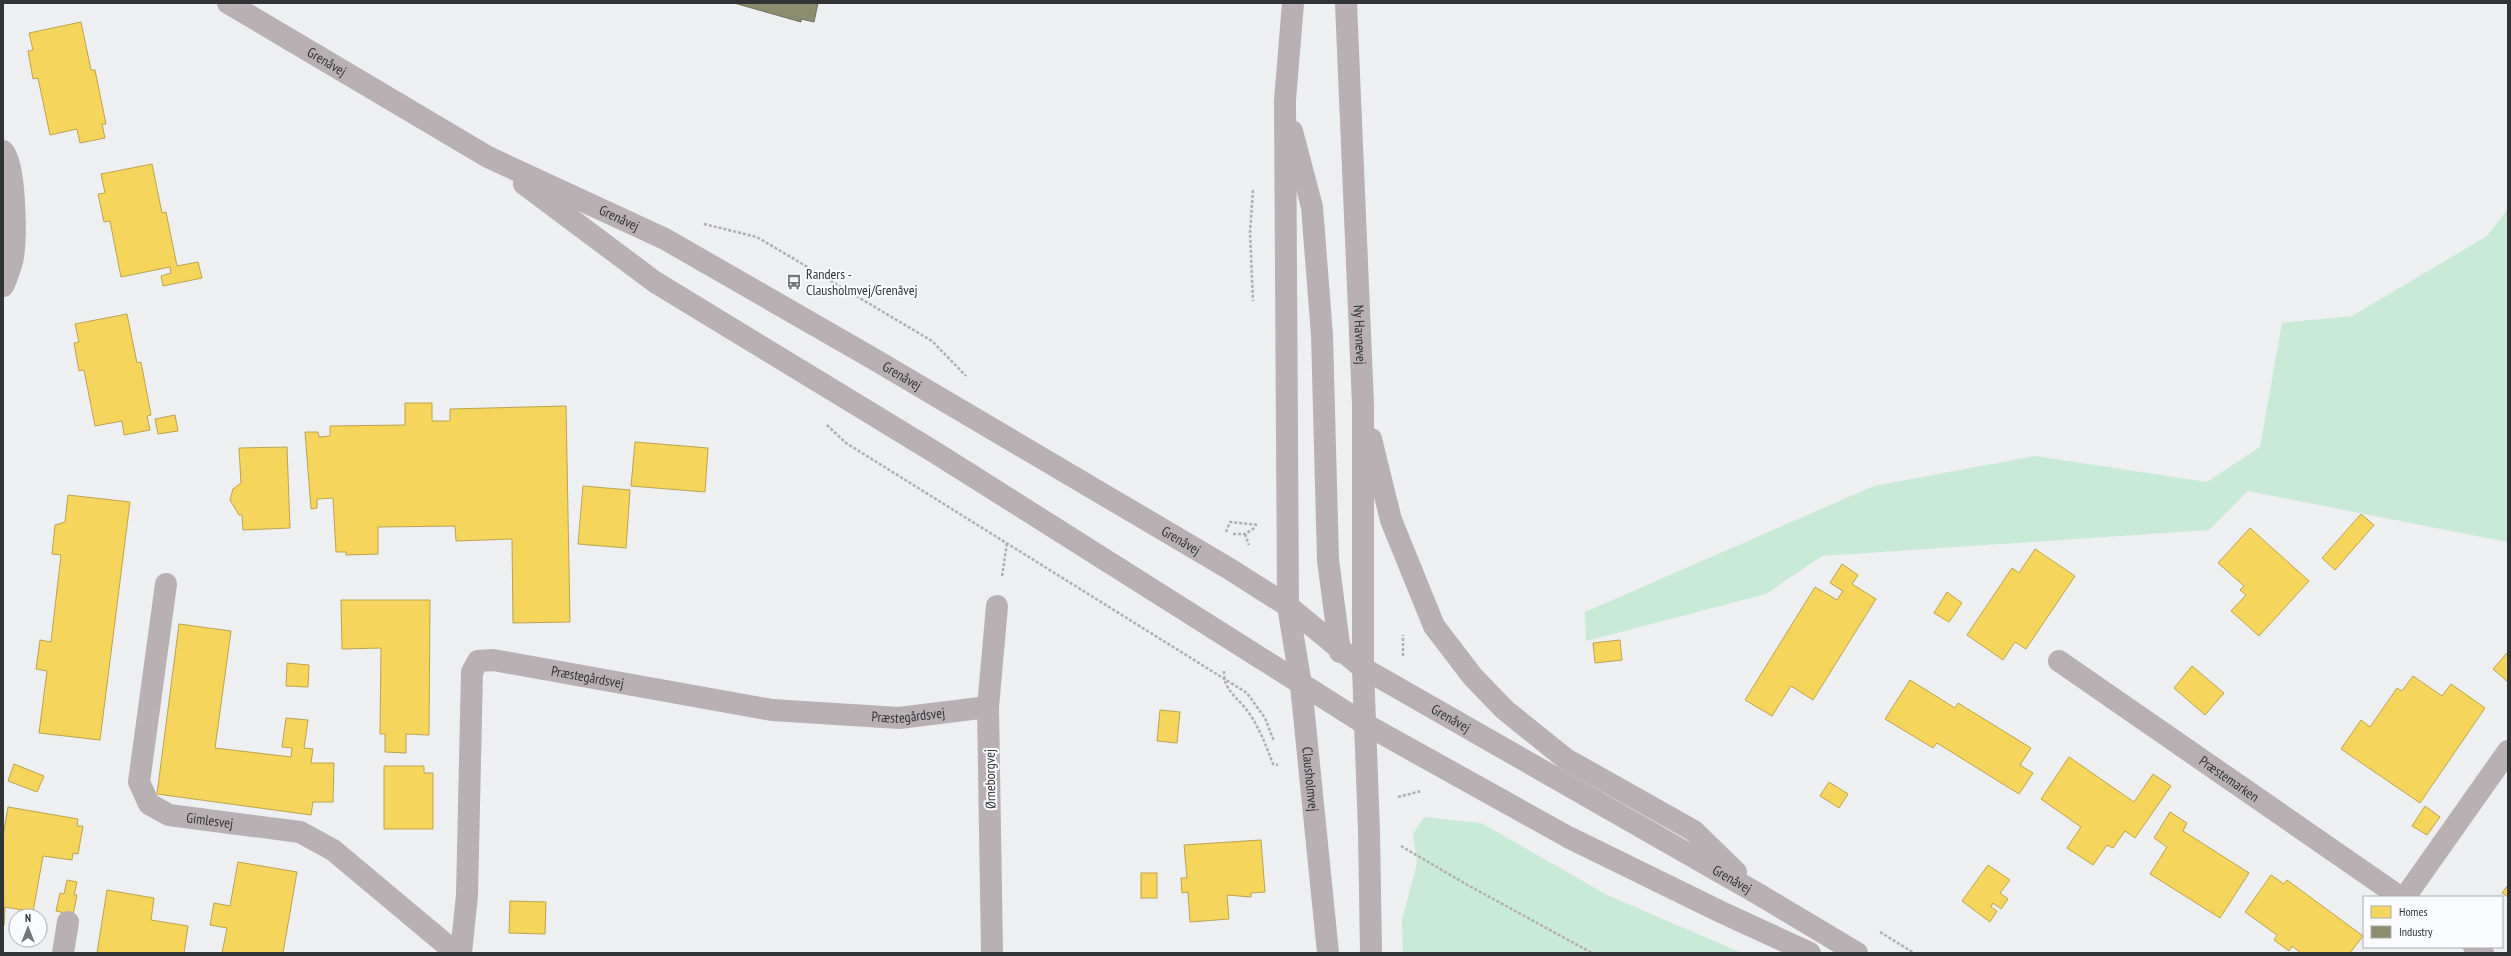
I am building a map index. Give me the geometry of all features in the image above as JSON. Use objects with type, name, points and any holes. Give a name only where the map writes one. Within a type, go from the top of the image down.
[{"type":"street","name":"Grenåvej","points":[[228,3],[488,157],[665,239],[893,370],[1228,568],[1288,606],[1338,645],[1363,668],[1760,895],[1856,953]]},
{"type":"street","points":[[1288,606],[1285,100],[1293,3]]},
{"type":"street","name":"Ny Havnevej","points":[[1346,3],[1363,405],[1363,668]]},
{"type":"street","points":[[1285,100],[1312,207],[1322,335],[1328,560],[1338,645],[1365,724]]},
{"type":"street","points":[[3,151],[7,155],[13,175],[13,257],[3,286]]},
{"type":"street","name":"Grenåvej","points":[[488,157],[655,282],[936,453],[1301,685],[1365,724],[1568,837],[1721,912],[1810,953]]},
{"type":"street","points":[[1363,405],[1394,527],[1434,626],[1473,677],[1505,710],[1566,759],[1694,831],[1760,895]]},
{"type":"street","name":"Gimlesvej","points":[[166,584],[139,782],[149,804],[169,815],[300,832],[333,850],[456,953]]},
{"type":"street","name":"Ørneborgvej","points":[[992,953],[988,707],[997,606]]},
{"type":"street","name":"Clausholmvej","points":[[1288,606],[1301,685],[1328,953]]},
{"type":"street","name":"Præstegårdsvej","points":[[460,953],[467,895],[472,672],[478,662],[493,660],[772,710],[899,718],[988,707]]},
{"type":"street","name":"Præstemarken","points":[[2059,662],[2399,896]]},
{"type":"street","points":[[1363,668],[1369,818],[1370,953]]},
{"type":"street","points":[[2406,896],[2508,751]]},
{"type":"street","points":[[63,953],[68,922]]},
{"type":"path","points":[[1253,187],[1250,232],[1254,303]]},
{"type":"path","points":[[700,223],[757,237],[932,341],[970,380]]},
{"type":"path","points":[[825,422],[846,444],[1247,693],[1265,718],[1276,746]]},
{"type":"path","points":[[1218,531],[1245,534],[1259,525],[1260,520]]},
{"type":"path","points":[[1369,818],[1397,844],[1464,883],[1592,953]]},
{"type":"green space","points":[[2508,209],[2507,542],[2248,491],[2209,530],[1822,556],[1766,594],[1586,641],[1585,612],[1874,486],[2035,456],[2207,482],[2260,447],[2282,323],[2352,316],[2487,236]]},
{"type":"green space","points":[[1424,817],[1481,823],[1607,895],[1742,953],[1403,953],[1402,920],[1417,863],[1413,834]]},
{"type":"building: Homes","points":[[81,22],[91,70],[95,70],[106,124],[102,124],[105,138],[80,143],[77,129],[50,135],[38,78],[33,79],[28,51],[33,50],[29,33]]},
{"type":"building: Homes","points":[[152,164],[162,213],[166,212],[177,266],[198,262],[202,278],[163,286],[161,276],[171,273],[170,267],[121,277],[110,221],[104,222],[98,194],[105,193],[101,174]]},
{"type":"building: Homes","points":[[127,314],[137,363],[141,362],[151,415],[147,416],[150,430],[124,435],[122,421],[95,426],[84,370],[79,371],[74,343],[79,342],[75,324]]},
{"type":"building: Homes","points":[[405,403],[432,403],[432,421],[450,421],[450,409],[566,406],[570,622],[513,623],[512,539],[456,541],[455,526],[378,527],[378,554],[346,555],[346,552],[336,552],[333,498],[317,499],[317,508],[311,509],[305,432],[318,432],[319,437],[330,436],[330,426],[405,425]]},
{"type":"building: Homes","points":[[175,415],[178,431],[158,434],[155,419]]},
{"type":"building: Homes","points":[[635,442],[708,448],[705,492],[631,486]]},
{"type":"building: Homes","points":[[287,447],[290,528],[243,530],[242,515],[239,515],[230,500],[233,489],[241,483],[239,448]]},
{"type":"building: Homes","points":[[583,486],[630,490],[626,548],[578,544]]},
{"type":"building: Homes","points":[[68,495],[130,502],[100,740],[39,733],[47,671],[36,669],[40,640],[51,642],[61,555],[52,554],[55,525],[65,522]]},
{"type":"building: Homes","points":[[2361,514],[2374,525],[2335,570],[2322,558]]},
{"type":"building: Homes","points":[[2250,528],[2309,581],[2259,636],[2231,611],[2246,595],[2240,590],[2244,586],[2218,563]]},
{"type":"building: Homes","points":[[2035,549],[2075,576],[2026,649],[2015,642],[2003,660],[1967,635],[2012,568],[2019,573]]},
{"type":"building: Homes","points":[[1842,564],[1858,575],[1852,584],[1876,599],[1813,700],[1791,686],[1772,716],[1745,700],[1815,587],[1837,600],[1843,591],[1830,583]]},
{"type":"building: Homes","points":[[1947,592],[1962,603],[1949,622],[1934,613]]},
{"type":"building: Homes","points":[[341,600],[430,600],[429,735],[406,734],[406,753],[385,752],[385,734],[380,734],[381,648],[342,649]]},
{"type":"building: Homes","points":[[179,624],[231,631],[215,748],[291,757],[292,748],[282,747],[286,718],[308,720],[304,748],[313,749],[311,763],[334,763],[333,802],[313,802],[311,815],[157,794]]},
{"type":"building: Homes","points":[[1620,640],[1622,660],[1595,663],[1593,643]]},
{"type":"building: Homes","points":[[2508,652],[2508,682],[2493,669]]},
{"type":"building: Homes","points":[[287,663],[309,665],[308,687],[286,686]]},
{"type":"building: Homes","points":[[2192,666],[2224,693],[2205,715],[2174,688]]},
{"type":"building: Homes","points":[[2413,676],[2442,696],[2451,684],[2485,708],[2420,803],[2341,749],[2361,720],[2370,727],[2397,688],[2402,691]]},
{"type":"building: Homes","points":[[1910,680],[1955,708],[1958,703],[2031,748],[2020,765],[2033,773],[2019,794],[1937,743],[1933,748],[1885,719]]},
{"type":"building: Homes","points":[[1160,710],[1180,712],[1177,743],[1157,741]]},
{"type":"building: Homes","points":[[2069,757],[2134,802],[2153,774],[2171,786],[2135,838],[2125,831],[2113,848],[2107,845],[2093,865],[2067,848],[2081,827],[2041,799]]},
{"type":"building: Homes","points":[[14,764],[44,776],[37,792],[8,781]]},
{"type":"building: Homes","points":[[384,766],[424,766],[424,773],[433,773],[433,829],[384,829]]},
{"type":"building: Homes","points":[[1829,782],[1848,794],[1839,808],[1820,796]]},
{"type":"building: Homes","points":[[2425,806],[2440,817],[2427,835],[2412,826]]},
{"type":"building: Homes","points":[[8,807],[78,819],[77,826],[83,826],[78,854],[73,853],[72,860],[43,856],[34,908],[5,907],[4,925],[3,836]]},
{"type":"building: Homes","points":[[2170,812],[2187,823],[2183,831],[2249,873],[2220,918],[2150,874],[2167,847],[2154,838]]},
{"type":"building: Homes","points":[[1261,840],[1265,892],[1251,893],[1251,897],[1227,895],[1229,919],[1190,922],[1188,892],[1182,893],[1181,878],[1187,878],[1184,845]]},
{"type":"building: Homes","points":[[238,862],[297,872],[283,953],[222,953],[227,928],[210,925],[214,903],[230,906]]},
{"type":"building: Homes","points":[[1988,865],[2010,880],[2000,893],[2008,899],[2001,909],[1993,903],[1991,907],[1997,911],[1990,922],[1962,901]]},
{"type":"building: Homes","points":[[1141,873],[1157,873],[1157,898],[1141,898]]},
{"type":"building: Homes","points":[[2271,875],[2284,884],[2287,880],[2363,936],[2350,953],[2301,953],[2292,946],[2289,951],[2274,940],[2277,935],[2245,912]]},
{"type":"building: Homes","points":[[67,880],[77,882],[74,895],[77,895],[73,915],[56,911],[60,893],[64,894]]},
{"type":"building: Homes","points":[[2508,885],[2508,897],[2502,893]]},
{"type":"building: Homes","points":[[107,890],[154,898],[151,920],[188,926],[184,953],[97,953]]},
{"type":"building: Homes","points":[[510,901],[546,902],[545,934],[509,933]]},
{"type":"building: Industry","points":[[734,3],[818,3],[814,22],[801,19],[801,22]]},
{"type":"place","name":"Randers - Clausholmvej/Grenåvej","points":[[794,282]]}]
